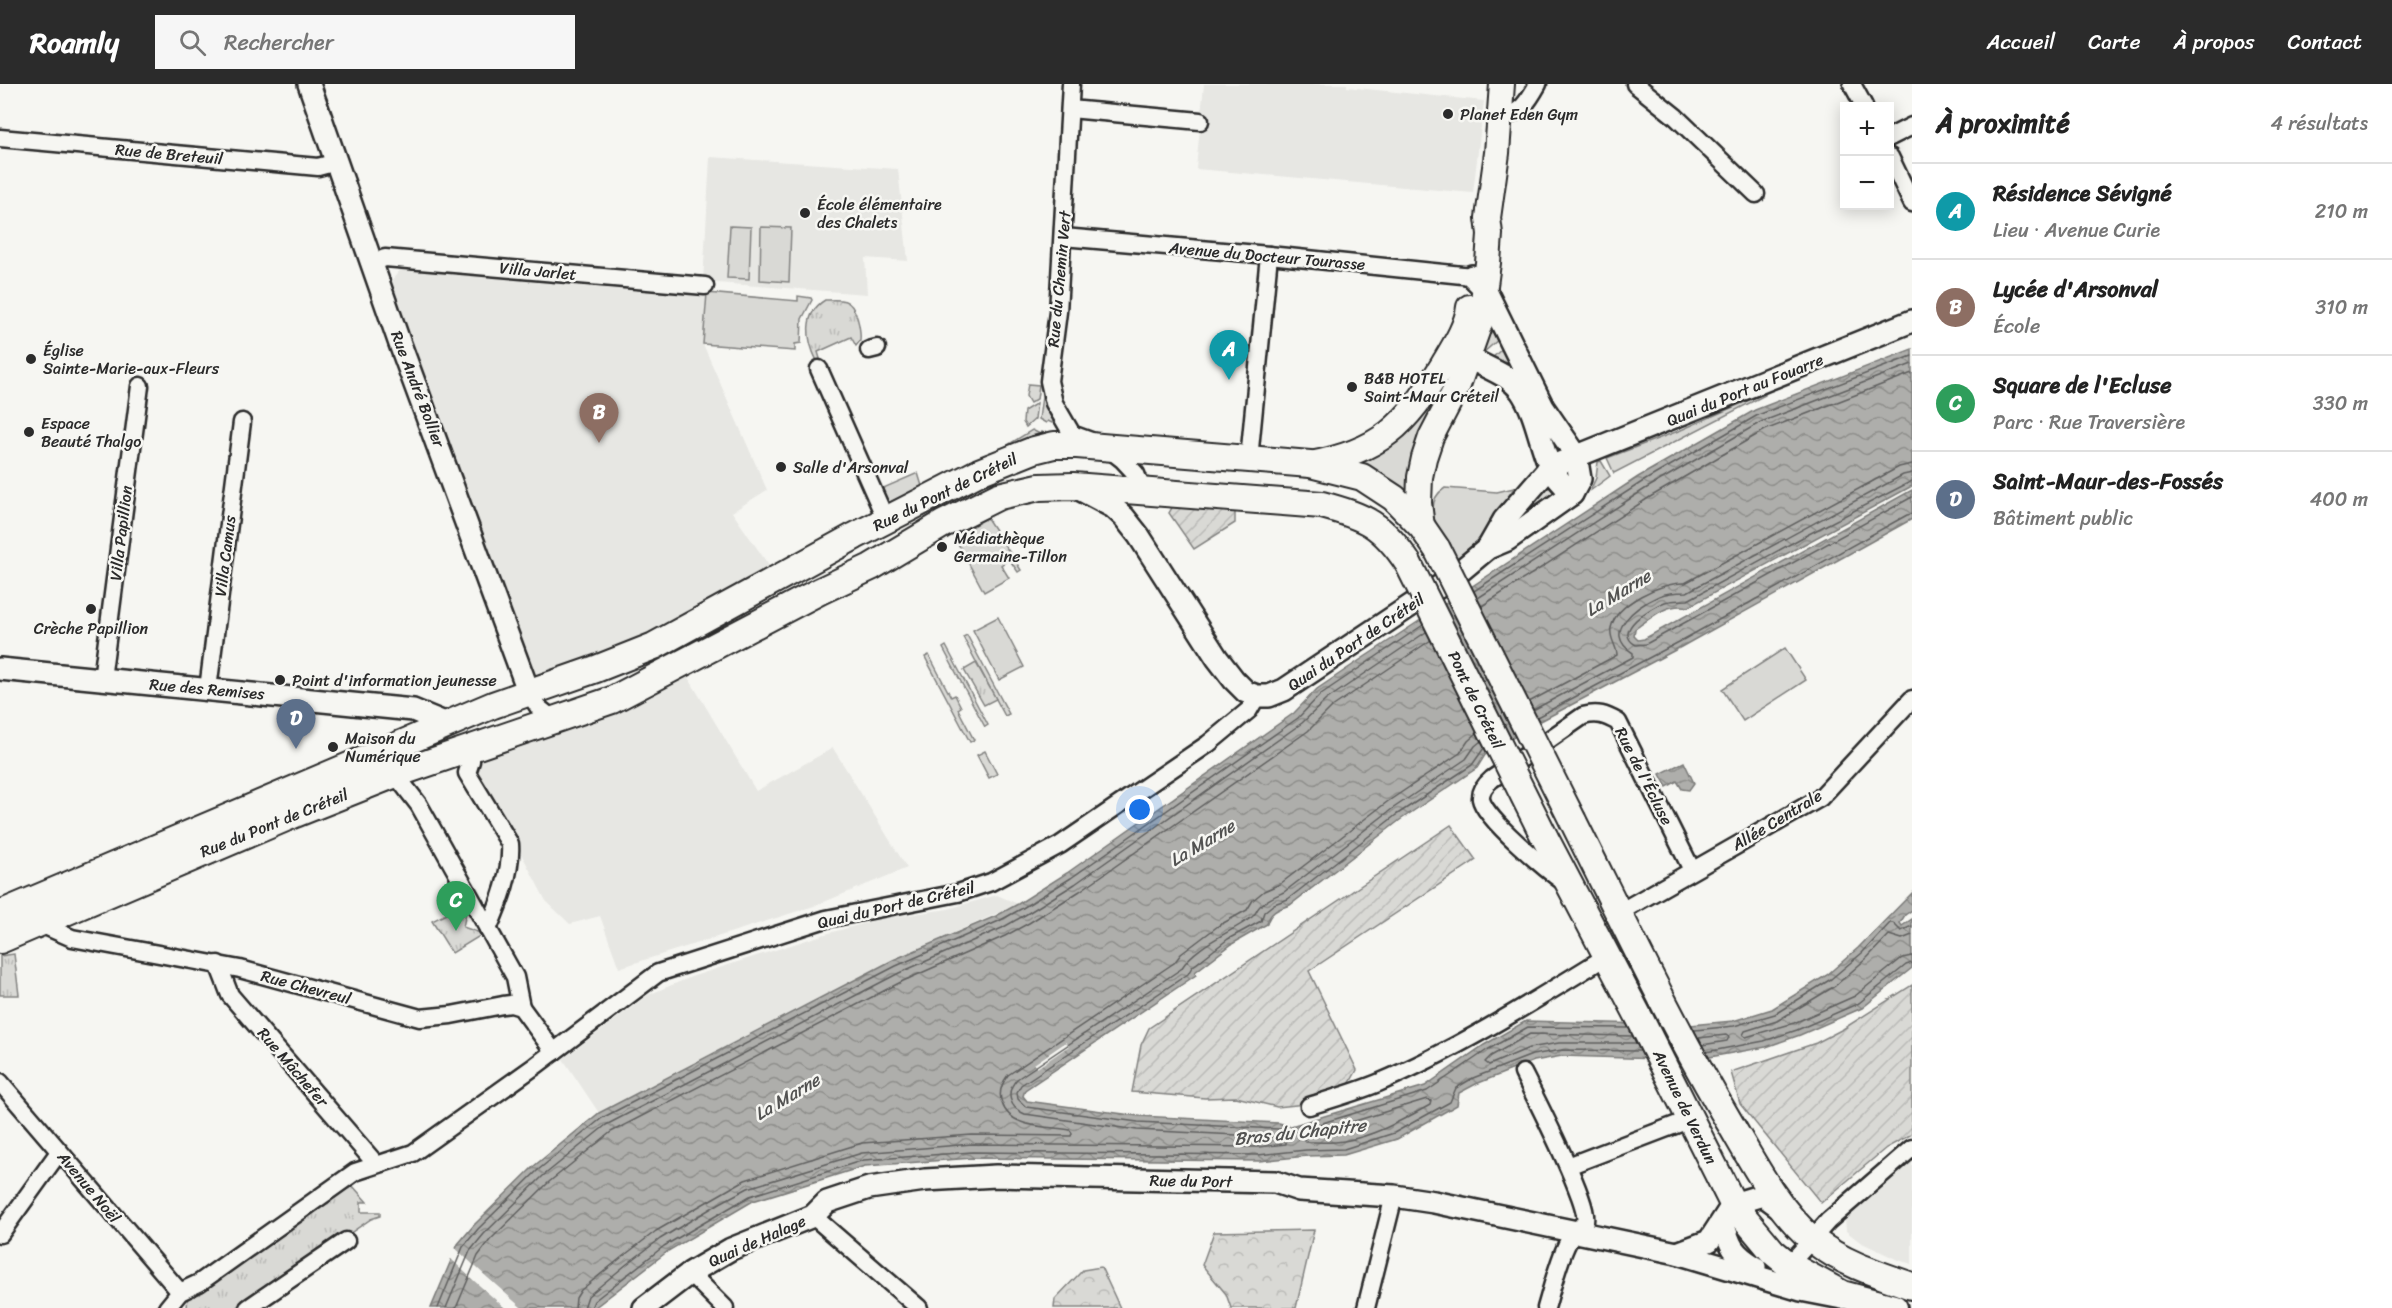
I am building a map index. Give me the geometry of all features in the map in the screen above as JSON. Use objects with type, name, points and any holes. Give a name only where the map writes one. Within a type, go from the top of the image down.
[{"type":"main road","points":[[1310,464],[1354,454],[1389,433],[1421,400],[1461,352],[1480,323],[1478,283],[1490,234],[1488,218],[1497,153],[1502,84]]},
{"type":"main road","points":[[1422,526],[1419,503],[1420,477],[1424,458],[1461,352]]},
{"type":"main road","name":"Rue du Pont de Créteil","points":[[0,914],[493,705],[654,646],[979,472],[1034,450],[1054,445],[1105,446],[1310,464],[1362,477],[1394,498],[1422,526],[1437,549]]},
{"type":"main road","name":"Rue du Pont de Créteil","points":[[0,939],[393,775],[612,700],[820,591],[871,567],[943,524],[999,496],[1039,487],[1073,486],[1142,489],[1322,505],[1353,514],[1382,530],[1408,563]]},
{"type":"main road","name":"Pont de Créteil","points":[[1437,549],[1573,821]]},
{"type":"main road","name":"Pont de Créteil","points":[[1408,563],[1544,836]]},
{"type":"main road","name":"Avenue de Verdun","points":[[1573,821],[1695,1062],[1753,1162],[1788,1214],[1813,1239],[1865,1270],[1912,1286]]},
{"type":"main road","name":"Avenue de Verdun","points":[[1544,836],[1691,1119],[1728,1213],[1789,1265],[1858,1304],[1894,1308]]},
{"type":"street","name":"Rue André Bollier","points":[[309,84],[529,693]]},
{"type":"street","name":"Rue du Chemin Vert","points":[[1071,84],[1058,312],[1049,381],[1054,403],[1072,434],[1105,446],[1136,474],[1142,489]]},
{"type":"street","points":[[1500,116],[1516,113],[1527,103],[1538,84]]},
{"type":"street","points":[[1635,84],[1676,117],[1756,194]]},
{"type":"street","points":[[1852,84],[1862,102]]},
{"type":"street","points":[[1070,109],[1200,121]]},
{"type":"street","points":[[1894,135],[1912,126]]},
{"type":"street","name":"Rue de Breteuil","points":[[0,138],[318,167],[337,162]]},
{"type":"street","points":[[1894,165],[1912,203]]},
{"type":"street","name":"Avenue du Docteur Tourasse","points":[[1063,237],[1269,255],[1478,283]]},
{"type":"street","points":[[1249,459],[1269,255]]},
{"type":"street","name":"Villa Jarlet","points":[[372,263],[385,258],[705,286]]},
{"type":"street","points":[[1461,352],[1511,379],[1522,393],[1533,413],[1550,467],[1572,494],[1580,479],[1576,455],[1543,407],[1478,283]]},
{"type":"street","name":"Quai du Port au Fouarre","points":[[1550,467],[1912,321]]},
{"type":"street","points":[[819,369],[886,520]]},
{"type":"street","name":"Villa Papillion","points":[[102,679],[140,386]]},
{"type":"street","name":"Villa Camus","points":[[208,689],[242,422]]},
{"type":"street","points":[[1103,487],[1113,479],[1115,468],[1105,446]]},
{"type":"street","name":"Quai du Port de Créteil","points":[[1488,548],[1504,520],[1550,467]]},
{"type":"street","points":[[1073,486],[1113,507],[1124,517],[1140,536],[1216,658],[1246,692],[1257,696]]},
{"type":"street","points":[[1140,536],[1138,517],[1142,489]]},
{"type":"street","name":"Quai du Port de Créteil","points":[[180,1292],[199,1283],[355,1172],[412,1153],[554,1052],[658,973],[826,919],[958,893],[991,882],[1060,845],[1208,744],[1249,710],[1257,696],[1269,696],[1302,679],[1452,578],[1488,548],[1508,540],[1572,494]]},
{"type":"street","name":"Rue des Remises","points":[[0,669],[413,710],[447,724]]},
{"type":"street","points":[[529,693],[539,708],[554,720]]},
{"type":"street","name":"Allée Centrale","points":[[1618,913],[1820,798],[1912,699]]},
{"type":"street","name":"Rue de l'Écluse","points":[[1570,887],[1543,867],[1490,815],[1481,799],[1483,788],[1500,773],[1583,716],[1603,714],[1618,722],[1692,870]]},
{"type":"street","points":[[471,749],[467,773],[510,844],[511,857],[496,911],[488,929]]},
{"type":"street","points":[[393,775],[419,805],[515,977],[521,1007],[554,1052]]},
{"type":"street","name":"Rue Chevreul","points":[[38,923],[72,938],[218,964],[420,1018],[511,1004],[521,1007]]},
{"type":"street","points":[[1309,1106],[1380,1082],[1437,1054],[1502,1019],[1608,956]]},
{"type":"street","name":"Rue Mâchefer","points":[[218,964],[230,995],[376,1164]]},
{"type":"street","points":[[1523,1073],[1568,1166],[1586,1213],[1585,1222],[1573,1232],[1565,1247],[1546,1308]]},
{"type":"street","name":"Avenue Noël","points":[[0,1082],[180,1292]]},
{"type":"street","points":[[1568,1166],[1691,1119]]},
{"type":"street","points":[[1726,1269],[1755,1267],[1778,1269],[1789,1265],[1828,1221],[1912,1148]]},
{"type":"street","points":[[0,1234],[59,1152]]},
{"type":"street","name":"Rue du Port","points":[[813,1216],[827,1202],[869,1188],[925,1180],[996,1176],[1275,1182],[1299,1190],[1394,1196],[1434,1202],[1677,1253]]},
{"type":"street","points":[[1677,1253],[1709,1241],[1728,1213],[1764,1195],[1788,1214]]},
{"type":"street","points":[[1366,1308],[1394,1196]]},
{"type":"street","points":[[1728,1213],[1730,1245],[1738,1257],[1755,1267]]},
{"type":"street","points":[[813,1216],[919,1308]]},
{"type":"street","name":"Quai de Halage","points":[[644,1308],[690,1274],[731,1249],[813,1216]]},
{"type":"street","points":[[248,1308],[346,1241]]},
{"type":"street","points":[[1677,1253],[1726,1269],[1858,1304]]},
{"type":"street","points":[[690,1274],[724,1308]]},
{"type":"street","points":[[167,1308],[180,1292]]},
{"type":"shaded area","points":[[1204,84],[1347,84],[1347,87],[1484,101],[1473,193],[1196,169]]},
{"type":"shaded area","name":"École élémentaire des Chalets","points":[[710,157],[898,169],[908,261],[865,258],[867,294],[703,282]]},
{"type":"shaded area","points":[[401,269],[707,293],[703,344],[767,490],[732,512],[770,567],[621,647],[541,675],[533,673],[391,281]]},
{"type":"shaded area","points":[[688,677],[756,791],[833,748],[907,868],[814,906],[619,968],[600,916],[570,924],[546,901],[478,771],[482,759],[643,701]]},
{"type":"shaded area","points":[[997,895],[1018,904],[893,960],[599,1113],[563,1059],[648,995],[691,977],[880,919],[948,909]]},
{"type":"shaded area","points":[[1912,1161],[1912,1264],[1860,1242],[1846,1231],[1845,1218]]},
{"type":"green space","points":[[730,226],[751,227],[749,279],[727,278]]},
{"type":"green space","points":[[761,227],[791,228],[789,282],[760,280]]},
{"type":"green space","points":[[707,293],[798,301],[798,296],[811,298],[802,319],[801,343],[795,344],[795,351],[703,344]]},
{"type":"green space","points":[[825,300],[845,301],[853,307],[859,325],[860,341],[856,346],[851,337],[818,352],[821,362],[817,361],[811,345],[809,328],[813,313]]},
{"type":"green space","points":[[1488,320],[1500,338],[1481,353]]},
{"type":"green space","points":[[1504,347],[1516,371],[1491,359]]},
{"type":"green space","points":[[1445,382],[1449,384],[1409,502],[1355,466],[1384,450],[1395,441]]},
{"type":"green space","points":[[1028,384],[1039,385],[1037,399],[1030,403],[1026,396]]},
{"type":"green space","points":[[1043,389],[1054,420],[1052,423],[1039,419]]},
{"type":"green space","points":[[1765,393],[1614,473],[1607,458],[1681,430]]},
{"type":"green space","points":[[1037,403],[1035,419],[1026,427],[1023,422],[1024,411]]},
{"type":"green space","points":[[1032,430],[1046,434],[990,456]]},
{"type":"green space","points":[[1601,461],[1610,476],[1590,491],[1596,478],[1598,462]]},
{"type":"green space","points":[[918,473],[922,486],[888,503],[881,489]]},
{"type":"green space","points":[[1550,480],[1564,492],[1503,535]]},
{"type":"green space","points":[[1445,488],[1497,492],[1514,488],[1481,537],[1455,560],[1439,533],[1433,513],[1433,504],[1437,495]]},
{"type":"green space","points":[[1173,506],[1235,511],[1235,523],[1194,549],[1169,513]]},
{"type":"green space","points":[[987,518],[1021,570],[1018,572],[1009,559],[1001,565],[1009,578],[984,592],[954,536]]},
{"type":"green space","points":[[998,617],[1024,667],[999,680],[973,630]]},
{"type":"green space","points":[[967,635],[1009,714],[1005,716],[963,637]]},
{"type":"green space","points":[[946,646],[988,725],[985,727],[943,648]]},
{"type":"green space","points":[[1785,648],[1806,680],[1743,721],[1722,689]]},
{"type":"green space","points":[[929,655],[951,697],[955,695],[961,707],[958,709],[974,740],[970,742],[925,657]]},
{"type":"green space","points":[[976,663],[996,699],[984,705],[964,670]]},
{"type":"green space","points":[[985,751],[997,774],[989,778],[977,755]]},
{"type":"green space","points":[[1451,825],[1476,860],[1309,971],[1357,1070],[1348,1086],[1342,1087],[1315,1103],[1277,1107],[1236,1097],[1205,1098],[1132,1092],[1141,1045],[1149,1028]]},
{"type":"green space","points":[[468,903],[463,927],[483,934],[452,953],[432,921]]},
{"type":"green space","points":[[14,954],[19,995],[0,995],[0,956]]},
{"type":"green space","points":[[1912,985],[1912,1134],[1886,1148],[1821,1203],[1740,1104],[1731,1072],[1816,1043],[1843,1029]]},
{"type":"green space","points":[[354,1178],[352,1185],[367,1202],[361,1202],[361,1212],[380,1212],[380,1216],[371,1219],[241,1308],[187,1308],[188,1295]]},
{"type":"green space","points":[[1734,1220],[1768,1261],[1759,1260],[1736,1243]]},
{"type":"green space","points":[[1314,1230],[1296,1308],[1231,1308],[1226,1294],[1202,1265],[1214,1232]]},
{"type":"green space","points":[[1101,1267],[1120,1308],[1054,1308],[1055,1299],[1083,1270]]},
{"type":"water","points":[[1912,349],[1912,486],[1688,607],[1673,607],[1660,612],[1635,629],[1634,636],[1638,640],[1644,639],[1912,490],[1912,519],[1681,647],[1535,724],[1485,755],[1477,768],[1400,820],[1290,905],[1276,911],[1270,916],[1267,924],[1232,944],[1195,972],[1196,975],[1025,1090],[1023,1096],[1027,1101],[1139,1116],[1279,1123],[1291,1126],[1425,1086],[1484,1045],[1526,1021],[1690,1025],[1733,1021],[1772,1009],[1827,975],[1858,948],[1912,893],[1912,910],[1900,923],[1902,926],[1912,919],[1912,968],[1862,1008],[1766,1047],[1693,1060],[1562,1056],[1534,1061],[1459,1093],[1457,1105],[1397,1139],[1344,1155],[1259,1161],[973,1158],[865,1166],[753,1201],[668,1251],[594,1308],[431,1308],[458,1244],[474,1225],[534,1166],[599,1113],[893,960],[996,916],[1018,904],[1067,873],[1294,713],[1317,689],[1638,477],[1755,410]]},
{"type":"water","points":[[1684,762],[1694,783],[1689,790],[1682,789],[1677,781],[1667,787],[1660,774]]},
{"type":"pier","points":[[1066,1042],[1069,1046],[1037,1068],[1034,1064]]},
{"type":"pier","points":[[454,1247],[522,1308],[505,1308],[472,1279],[449,1257]]},
{"type":"place","name":"Planet Eden Gym","points":[[1448,114]]},
{"type":"place","name":"École élémentaire des Chalets","points":[[805,213]]},
{"type":"place","name":"Église Sainte-Marie-aux-Fleurs","points":[[31,359]]},
{"type":"place","name":"Résidence Sévigné","points":[[1229,380]]},
{"type":"place","name":"B&B HOTEL Saint-Maur Créteil","points":[[1352,387]]},
{"type":"place","name":"Espace Beauté Thalgo","points":[[29,432]]},
{"type":"place","name":"Lycée d'Arsonval","points":[[599,443]]},
{"type":"place","name":"Salle d'Arsonval","points":[[781,467]]},
{"type":"place","name":"Médiathèque Germaine-Tillon","points":[[942,547]]},
{"type":"place","name":"Crèche Papillion","points":[[91,609]]},
{"type":"place","name":"Point d'information jeunesse","points":[[280,680]]},
{"type":"place","name":"Maison du Numérique","points":[[333,747]]},
{"type":"place","name":"Saint-Maur-des-Fossés","points":[[296,749]]},
{"type":"place","name":"Square de l'Ecluse","points":[[456,931]]},
{"type":"water label","name":"La Marne","points":[[1618,593]]},
{"type":"water label","name":"La Marne","points":[[1202,843]]},
{"type":"water label","name":"La Marne","points":[[787,1097]]},
{"type":"water label","name":"Bras du Chapitre","points":[[1300,1132]]}]
